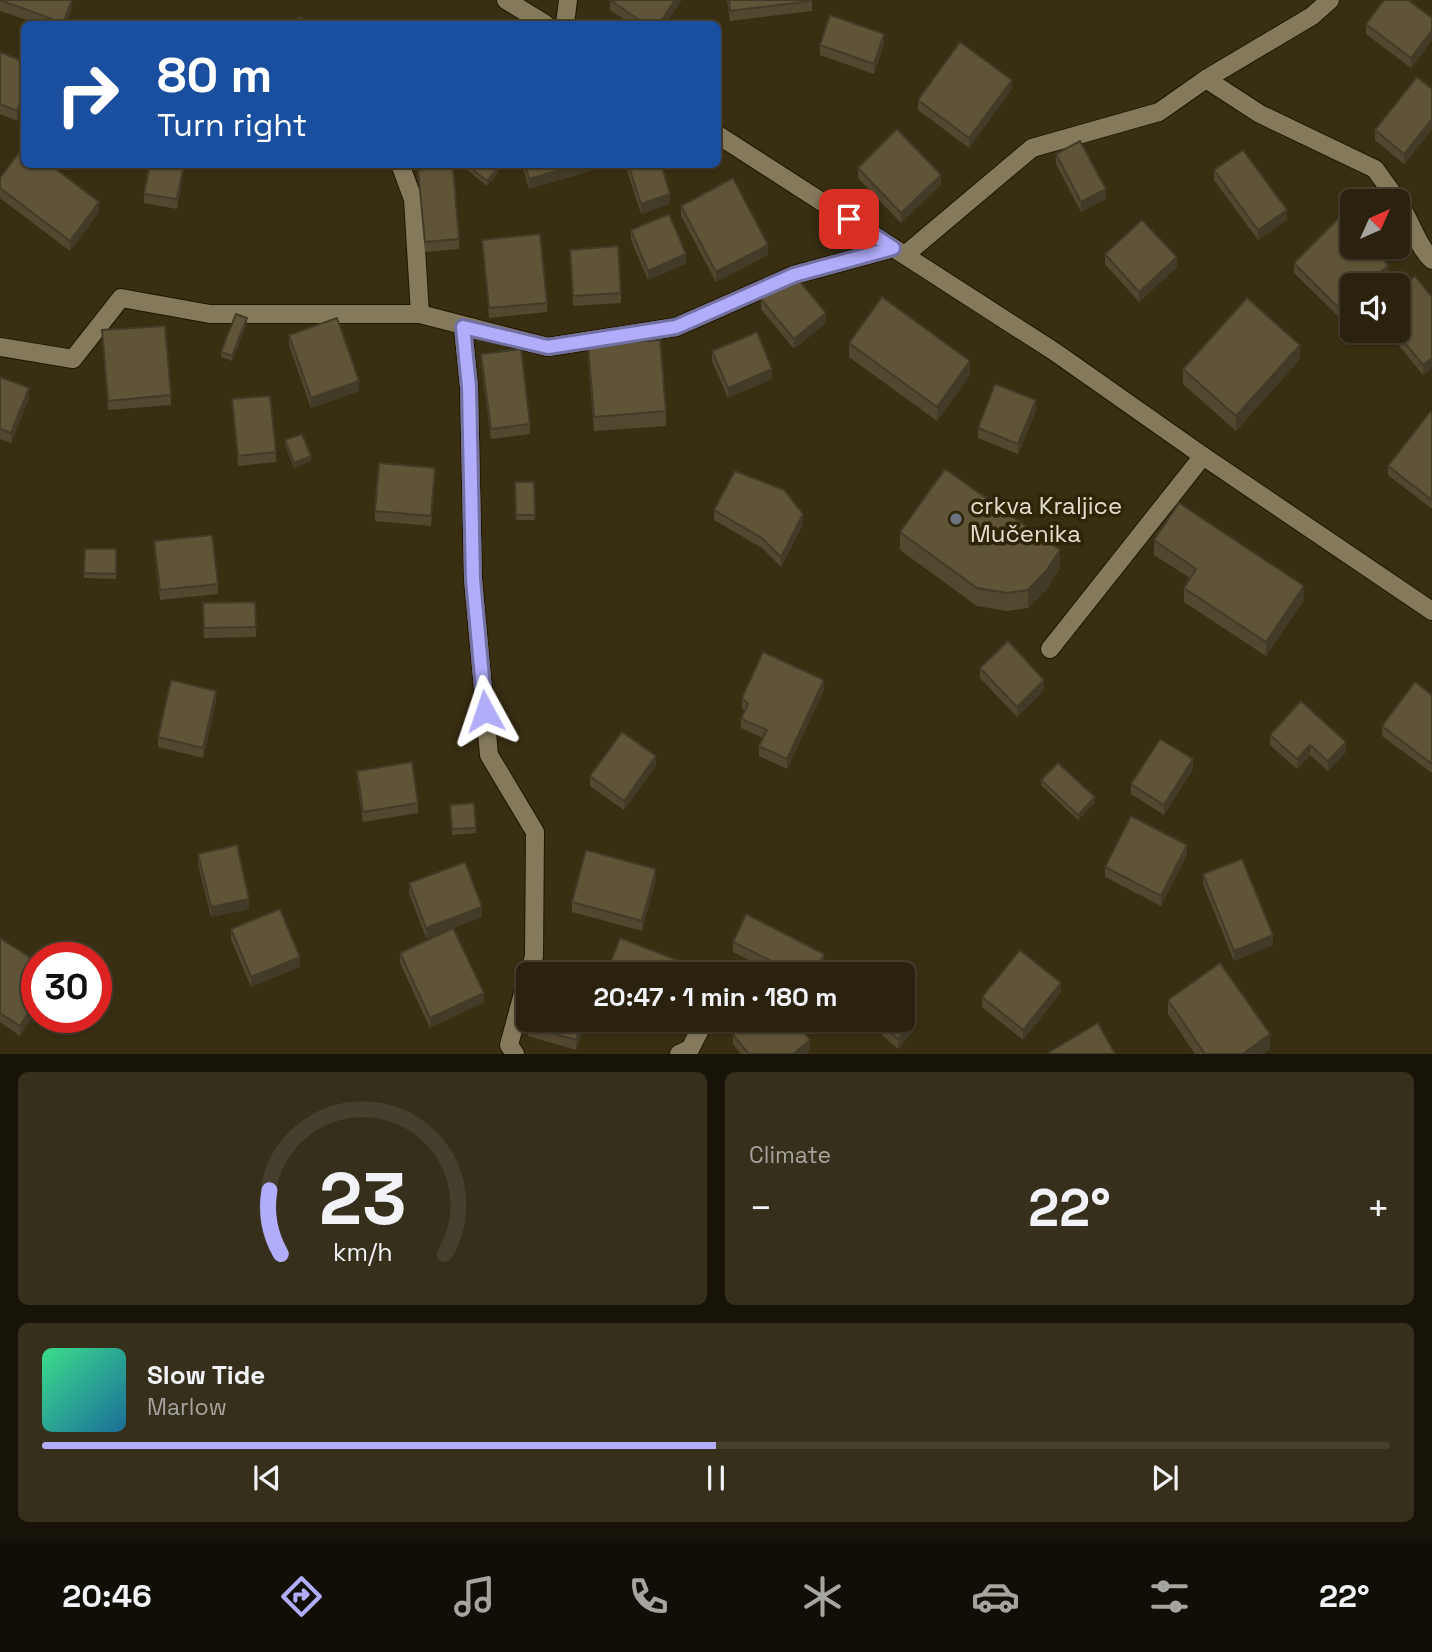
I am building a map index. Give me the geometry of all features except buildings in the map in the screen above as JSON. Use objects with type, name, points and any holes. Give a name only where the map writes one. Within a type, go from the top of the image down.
[{"type":"street","points":[[506,0],[540,21]]},
{"type":"street","points":[[565,21],[568,0]]},
{"type":"street","points":[[0,347],[73,359],[121,298],[210,314],[419,314],[548,347],[676,327],[794,275],[899,251],[1032,148],[1159,112],[1206,79],[1312,16],[1331,0]]},
{"type":"street","points":[[1206,79],[1260,114],[1375,169],[1389,189]]},
{"type":"street","points":[[721,137],[1055,352],[1432,611]]},
{"type":"street","points":[[401,168],[413,199],[419,314]]},
{"type":"street","points":[[1410,218],[1425,254],[1432,260]]},
{"type":"street","points":[[463,327],[469,387],[473,579],[489,755],[535,832],[537,875],[532,962]]},
{"type":"street","points":[[1049,649],[1203,456]]},
{"type":"street","points":[[515,1054],[509,1045],[516,1020]]},
{"type":"street","points":[[679,1054],[690,1049],[699,1032]]},
{"type":"place","name":"crkva Kraljice Mučenika","points":[[956,519]]},
{"type":"route","points":[[485,711],[473,579],[469,387],[463,327],[548,347],[676,327],[794,275],[893,248],[849,219]]}]
